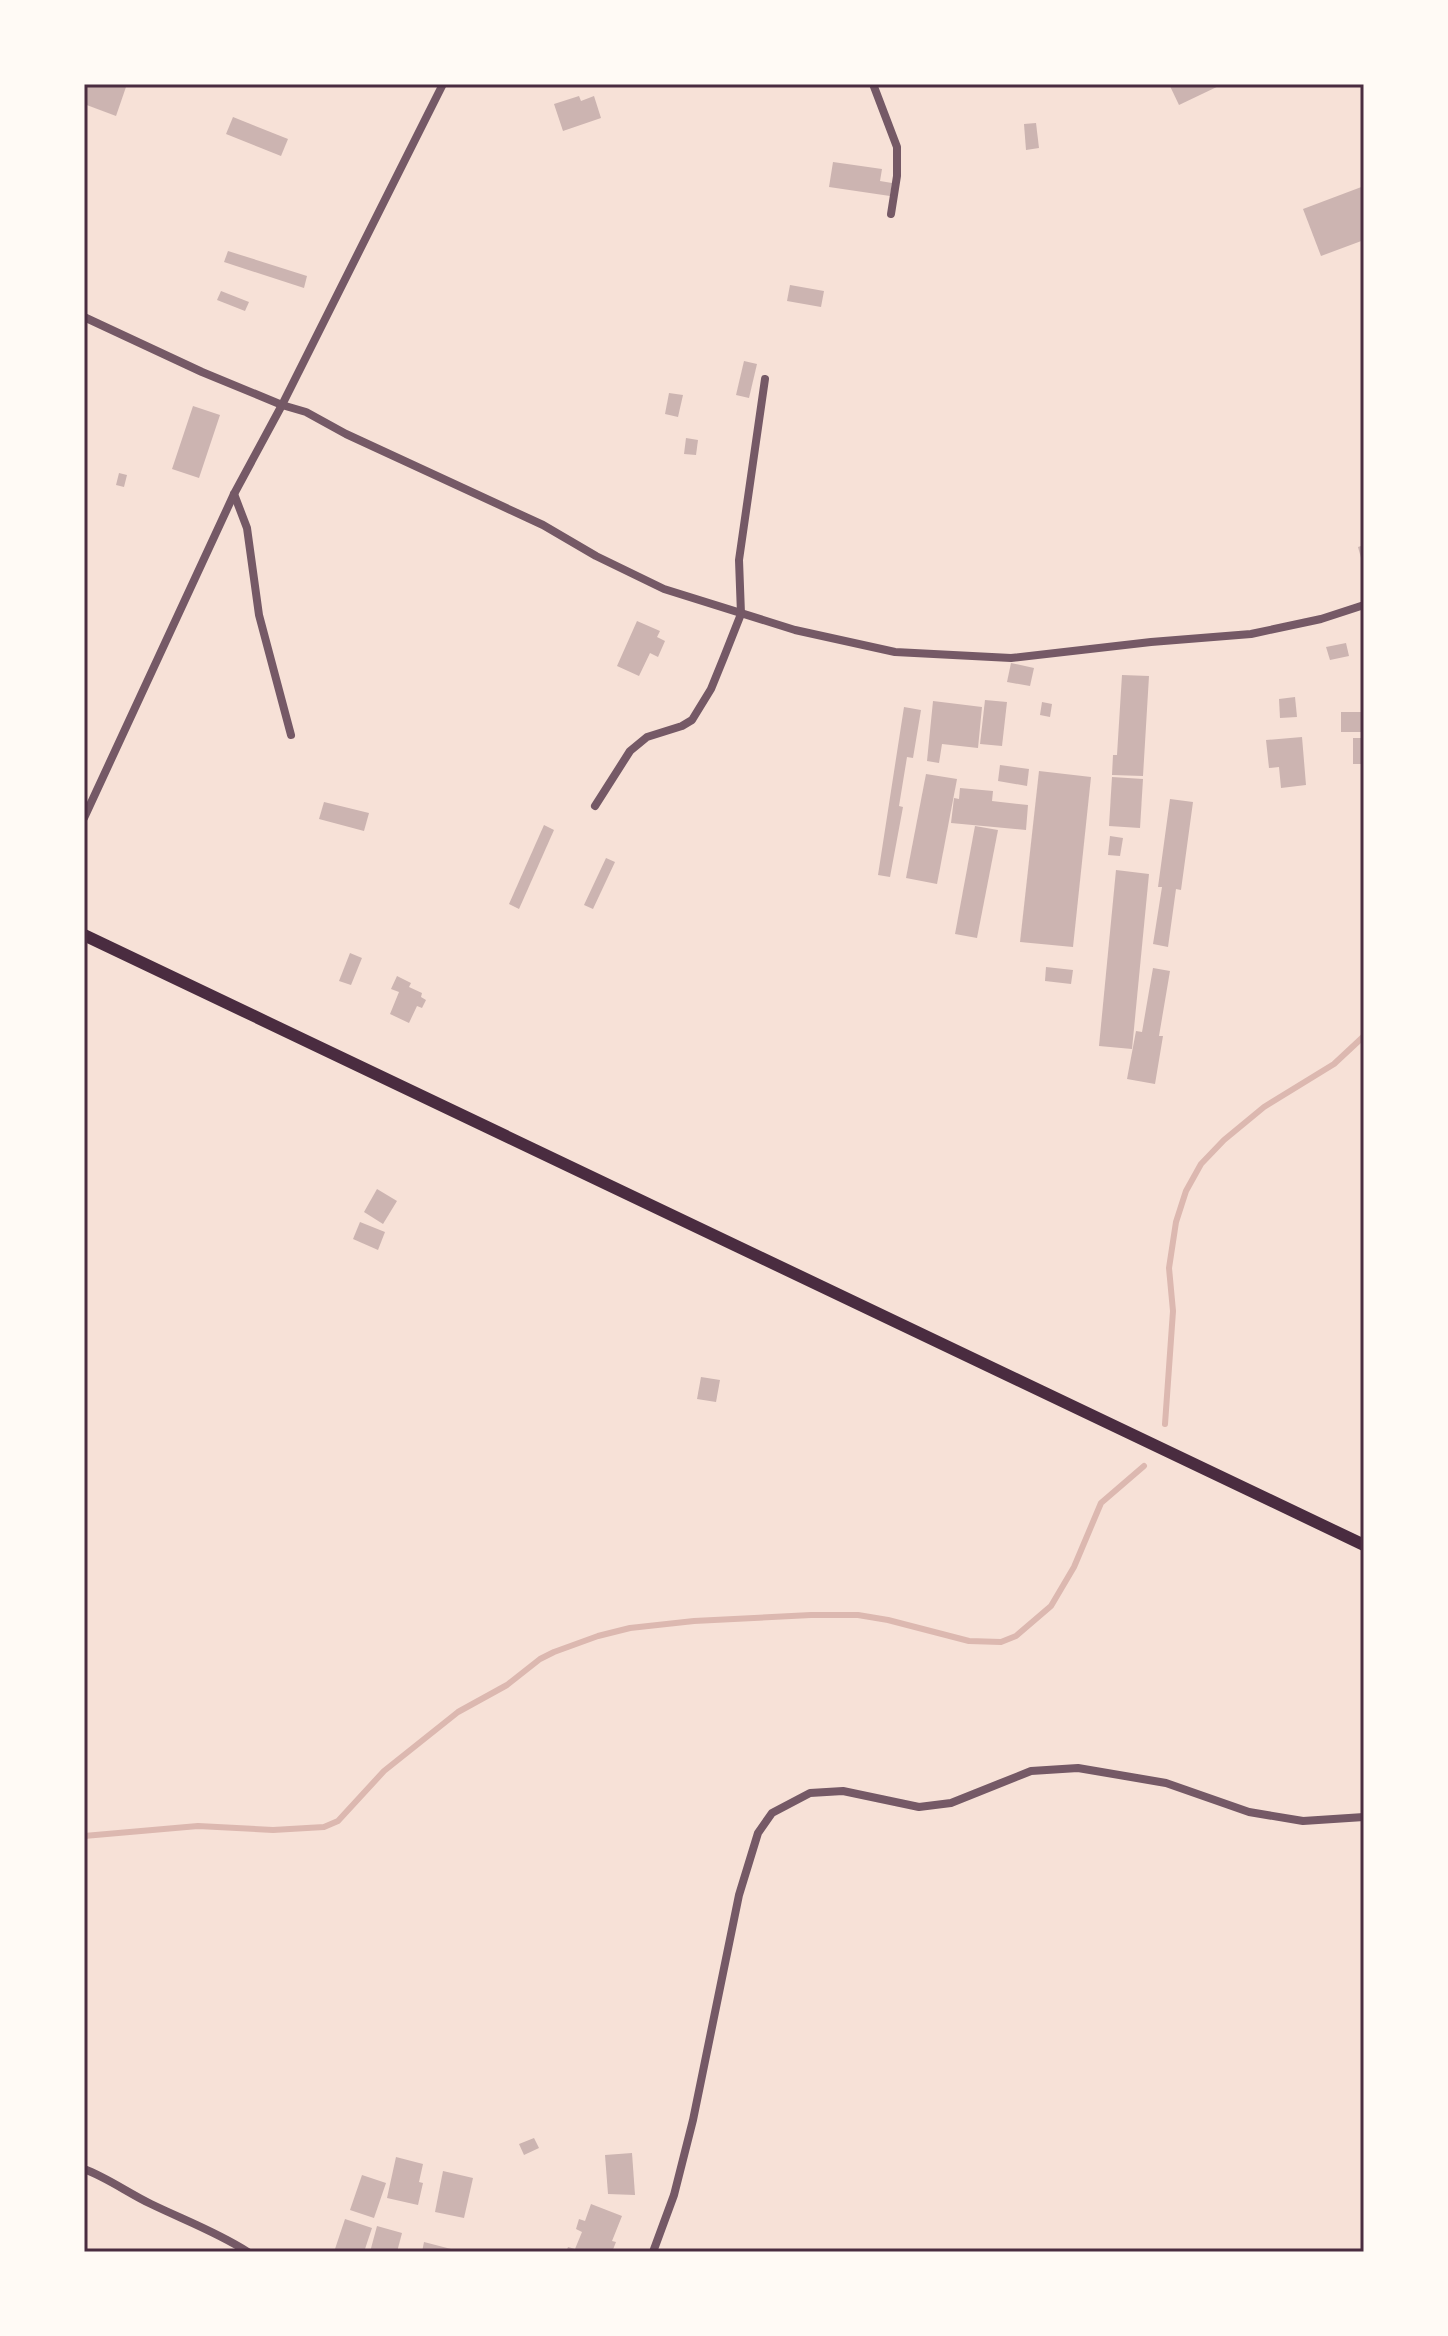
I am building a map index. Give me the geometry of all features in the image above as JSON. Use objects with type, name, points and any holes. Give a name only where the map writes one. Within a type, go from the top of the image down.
[{"type":"main road","points":[[84,935],[1364,1545]]},
{"type":"street","points":[[84,818],[234,494],[443,84]]},
{"type":"street","points":[[873,84],[897,147],[897,176],[891,214]]},
{"type":"street","points":[[84,317],[202,372],[306,412],[346,434],[543,525],[664,589],[795,630],[895,652],[1011,658],[1251,634],[1321,619],[1364,605]]},
{"type":"street","points":[[595,806],[630,751],[647,737],[692,720],[711,689],[741,614],[739,560],[765,379]]},
{"type":"street","points":[[234,494],[247,528],[259,615],[291,735]]},
{"type":"street","points":[[653,2252],[674,2195],[693,2120],[739,1895],[758,1833],[772,1813],[810,1793],[843,1791],[919,1807],[951,1803],[1031,1771],[1078,1768],[1166,1783],[1249,1812],[1303,1821],[1364,1817]]},
{"type":"street","points":[[84,2169],[104,2176],[148,2203],[220,2234],[248,2252]]},
{"type":"building","points":[[84,84],[127,84],[116,116],[84,104]]},
{"type":"building","points":[[1169,84],[1223,84],[1179,105]]},
{"type":"building","points":[[579,96],[581,101],[594,96],[601,118],[563,131],[554,104]]},
{"type":"building","points":[[233,117],[288,139],[281,156],[226,134]]},
{"type":"building","points":[[1036,123],[1039,148],[1026,150],[1024,124]]},
{"type":"building","points":[[833,162],[882,169],[880,181],[892,183],[890,196],[829,187]]},
{"type":"building","points":[[1364,186],[1364,240],[1321,256],[1303,209]]},
{"type":"building","points":[[228,251],[307,276],[304,288],[224,262]]},
{"type":"building","points":[[790,285],[824,291],[821,307],[787,301]]},
{"type":"building","points":[[221,291],[249,302],[245,311],[217,300]]},
{"type":"building","points":[[744,361],[757,364],[749,398],[736,395]]},
{"type":"building","points":[[669,393],[683,395],[678,417],[665,414]]},
{"type":"building","points":[[193,406],[220,415],[199,478],[172,469]]},
{"type":"building","points":[[686,438],[698,440],[696,455],[684,454]]},
{"type":"building","points":[[119,473],[127,475],[124,487],[116,485]]},
{"type":"building","points":[[1364,545],[1364,565],[1363,565],[1358,547]]},
{"type":"building","points":[[637,621],[660,631],[657,637],[665,641],[658,657],[650,653],[639,676],[617,666]]},
{"type":"building","points":[[1346,643],[1349,656],[1330,660],[1326,647]]},
{"type":"building","points":[[1011,663],[1034,668],[1030,686],[1007,682]]},
{"type":"building","points":[[1122,675],[1149,676],[1143,776],[1112,775],[1113,755],[1117,755]]},
{"type":"building","points":[[1295,697],[1297,717],[1280,718],[1279,699]]},
{"type":"building","points":[[985,700],[1007,702],[1002,746],[980,744]]},
{"type":"building","points":[[933,701],[982,707],[978,748],[942,744],[939,763],[927,761]]},
{"type":"building","points":[[1042,702],[1052,704],[1050,717],[1040,715]]},
{"type":"building","points":[[904,707],[921,710],[913,758],[907,757],[899,806],[903,807],[890,877],[878,875]]},
{"type":"building","points":[[1341,712],[1364,712],[1364,732],[1341,732]]},
{"type":"building","points":[[1302,737],[1306,785],[1281,788],[1279,767],[1269,768],[1266,740]]},
{"type":"building","points":[[1353,738],[1364,738],[1364,764],[1353,764]]},
{"type":"building","points":[[1000,765],[1029,769],[1027,786],[998,781]]},
{"type":"building","points":[[1039,771],[1091,777],[1073,947],[1020,942]]},
{"type":"building","points":[[926,774],[957,779],[937,884],[906,878]]},
{"type":"building","points":[[1112,777],[1143,779],[1140,828],[1109,826]]},
{"type":"building","points":[[960,788],[993,791],[992,801],[1028,805],[1026,830],[951,823],[954,798],[959,799]]},
{"type":"building","points":[[1170,799],[1193,802],[1181,890],[1176,889],[1168,947],[1153,944]]},
{"type":"building","points":[[324,802],[369,813],[364,831],[319,819]]},
{"type":"building","points":[[544,825],[554,830],[519,909],[509,904]]},
{"type":"building","points":[[975,826],[998,830],[977,938],[955,934]]},
{"type":"building","points":[[1110,836],[1123,838],[1120,856],[1108,855]]},
{"type":"building","points":[[606,858],[615,862],[593,909],[584,905]]},
{"type":"building","points":[[1116,870],[1149,874],[1132,1049],[1099,1046]]},
{"type":"building","points":[[350,953],[362,958],[351,985],[339,981]]},
{"type":"building","points":[[1046,967],[1073,970],[1071,984],[1045,981]]},
{"type":"building","points":[[1153,968],[1170,971],[1155,1084],[1127,1079],[1136,1031],[1142,1032]]},
{"type":"building","points":[[397,976],[411,983],[409,987],[422,993],[421,997],[426,1000],[422,1008],[417,1006],[409,1023],[390,1014],[399,992],[391,989]]},
{"type":"building","points":[[377,1189],[397,1201],[383,1224],[364,1212]]},
{"type":"building","points":[[360,1222],[385,1232],[378,1250],[353,1239]]},
{"type":"building","points":[[701,1377],[720,1380],[716,1402],[697,1399]]},
{"type":"building","points":[[534,2138],[539,2148],[524,2155],[519,2144]]},
{"type":"building","points":[[632,2153],[635,2195],[608,2194],[605,2155]]},
{"type":"building","points":[[396,2157],[423,2164],[418,2205],[387,2198]]},
{"type":"building","points":[[443,2171],[473,2178],[464,2218],[435,2212]]},
{"type":"building","points":[[362,2175],[386,2183],[374,2218],[350,2210]]},
{"type":"building","points":[[591,2204],[622,2216],[612,2241],[616,2242],[612,2252],[566,2252],[568,2247],[575,2249],[582,2232],[576,2229],[579,2219],[585,2221]]},
{"type":"building","points":[[345,2219],[372,2228],[364,2252],[334,2252]]},
{"type":"building","points":[[377,2226],[402,2233],[397,2252],[370,2252]]},
{"type":"building","points":[[424,2242],[451,2249],[450,2252],[422,2252]]},
{"type":"waterway","points":[[1165,1424],[1173,1311],[1169,1268],[1176,1222],[1186,1191],[1201,1164],[1224,1140],[1264,1107],[1334,1064],[1364,1036]]},
{"type":"waterway","points":[[84,1836],[198,1826],[273,1830],[324,1827],[338,1821],[384,1771],[458,1712],[507,1685],[554,1652],[630,1628],[694,1621],[858,1615],[969,1641],[1001,1642],[1016,1636],[1051,1606],[1074,1567],[1101,1503],[1144,1466]]}]
